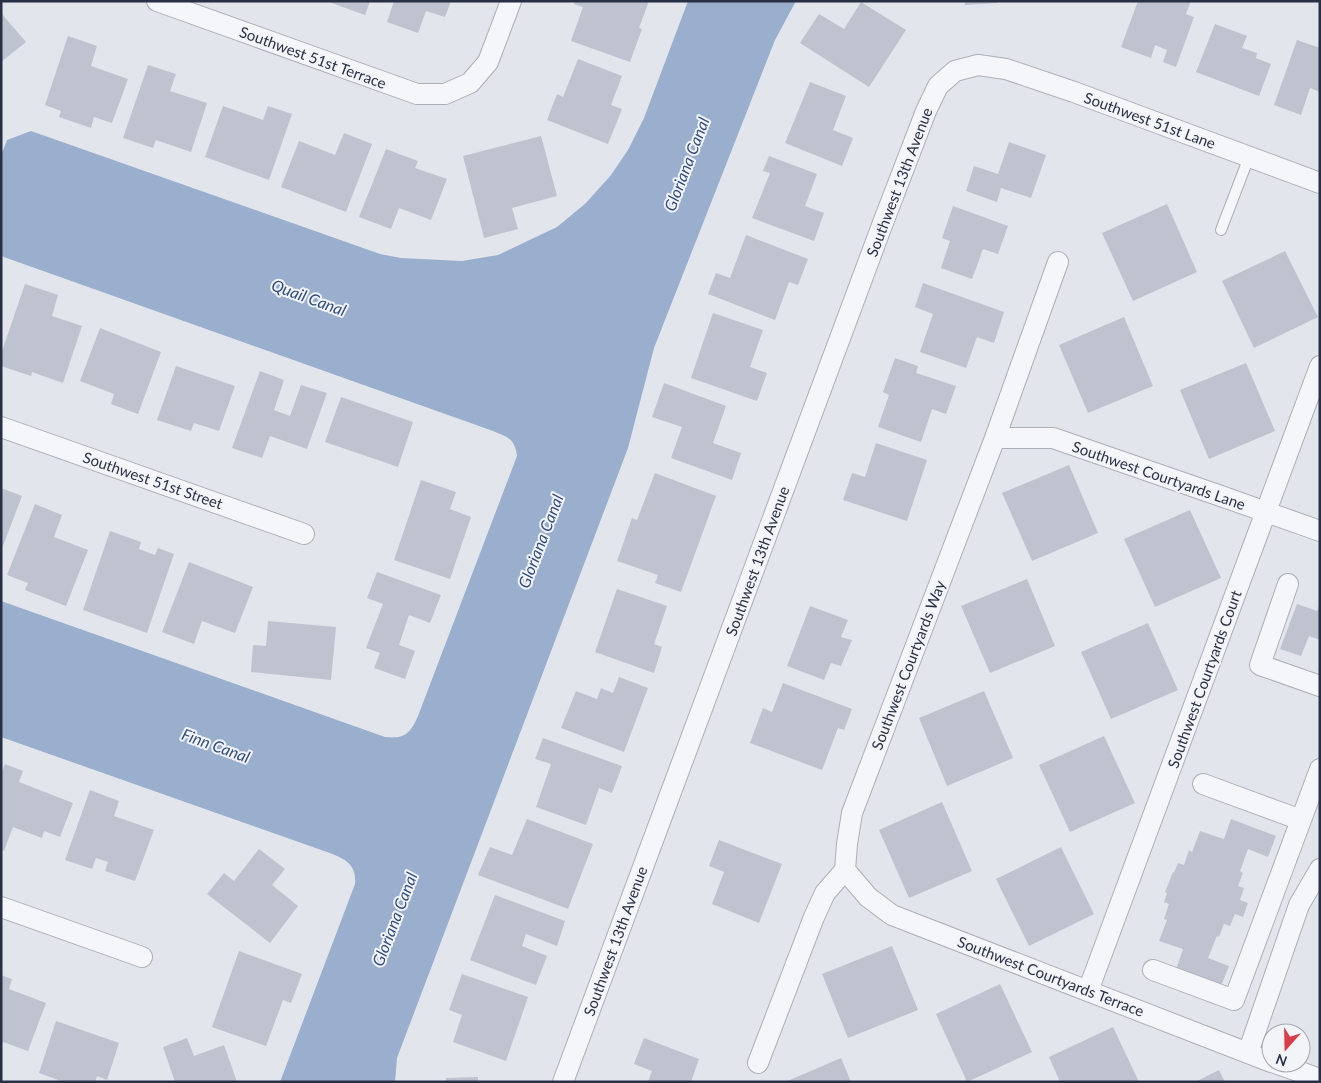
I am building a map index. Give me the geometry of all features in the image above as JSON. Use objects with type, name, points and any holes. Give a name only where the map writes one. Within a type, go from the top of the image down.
[{"type":"street","name":"Southwest 51st Terrace","points":[[157,1],[417,94],[445,94],[470,83],[488,62],[511,1]]},
{"type":"street","name":"Southwest 51st Lane","points":[[978,65],[1006,69],[1074,92],[1320,183]]},
{"type":"street","name":"Southwest 13th Avenue","points":[[563,1082],[926,111],[938,86],[956,72],[978,65]]},
{"type":"street","name":"Southwest Courtyards Way","points":[[845,870],[852,813],[995,438],[1058,262]]},
{"type":"street","name":"Southwest Courtyards Court","points":[[1088,991],[1320,366]]},
{"type":"street","name":"Southwest 51st Street","points":[[1,427],[304,534]]},
{"type":"street","name":"Southwest Courtyards Lane","points":[[995,438],[1053,438],[1320,531]]},
{"type":"street","points":[[1288,584],[1260,664],[1320,686]]},
{"type":"street","points":[[1152,970],[1234,1000],[1320,769]]},
{"type":"street","points":[[1203,784],[1301,820]]},
{"type":"street","points":[[1248,1053],[1299,905],[1320,869]]},
{"type":"street","name":"Southwest Courtyards Terrace","points":[[845,870],[868,897],[892,915],[1261,1058]]},
{"type":"street","points":[[758,1063],[814,917],[825,893],[845,870]]},
{"type":"street","points":[[1,907],[142,957]]},
{"type":"street","points":[[1301,1073],[1316,1079]]},
{"type":"lane","points":[[1221,230],[1249,157]]},
{"type":"water","points":[[688,1],[796,1],[775,40],[654,348],[628,448],[397,1058],[395,1082],[280,1082],[355,884],[354,871],[348,862],[327,852],[1,737],[1,601],[385,737],[402,736],[409,731],[418,716],[517,456],[516,450],[510,439],[493,431],[1,256],[1,156],[7,140],[31,131],[380,254],[401,258],[462,261],[498,255],[557,227],[586,203],[611,175],[628,150],[644,118]]},
{"type":"building","points":[[326,1],[370,1],[365,15]]},
{"type":"building","points":[[394,1],[451,1],[445,17],[426,11],[418,33],[387,22]]},
{"type":"building","points":[[575,1],[649,1],[639,28],[642,29],[630,62],[571,41],[583,7],[574,4]]},
{"type":"building","points":[[965,1],[997,1],[997,3],[965,5]]},
{"type":"building","points":[[1138,1],[1191,1],[1186,14],[1194,17],[1176,67],[1163,62],[1167,50],[1155,45],[1151,58],[1121,47]]},
{"type":"building","points":[[861,2],[906,30],[869,87],[800,43],[819,14],[844,29]]},
{"type":"building","points":[[1,13],[26,42],[1,62]]},
{"type":"building","points":[[1215,24],[1247,36],[1242,48],[1257,53],[1256,58],[1271,64],[1259,96],[1196,72]]},
{"type":"building","points":[[68,36],[97,46],[91,66],[128,79],[112,123],[94,117],[91,128],[59,117],[61,111],[45,105]]},
{"type":"building","points":[[1297,40],[1320,48],[1320,92],[1310,88],[1301,115],[1274,105]]},
{"type":"building","points":[[578,59],[622,76],[611,105],[622,109],[608,144],[547,120],[557,94],[563,97]]},
{"type":"building","points":[[148,65],[176,74],[170,91],[207,103],[191,152],[156,140],[153,148],[123,138]]},
{"type":"building","points":[[810,82],[846,96],[833,130],[853,138],[842,166],[785,143]]},
{"type":"building","points":[[223,106],[263,120],[268,106],[292,114],[269,180],[205,157]]},
{"type":"building","points":[[344,133],[372,144],[346,212],[281,187],[299,141],[335,155]]},
{"type":"building","points":[[541,136],[557,196],[512,208],[518,229],[484,238],[463,156]]},
{"type":"building","points":[[1009,142],[1046,155],[1031,198],[1001,188],[997,202],[966,191],[974,166],[998,174]]},
{"type":"building","points":[[386,149],[418,161],[415,168],[447,179],[431,220],[399,208],[391,229],[359,217]]},
{"type":"building","points":[[769,156],[817,174],[805,206],[824,213],[814,241],[752,218],[770,173],[763,171]]},
{"type":"building","points":[[1167,204],[1197,272],[1133,301],[1102,233]]},
{"type":"building","points":[[953,206],[1008,226],[998,254],[983,249],[972,279],[941,268],[950,241],[942,238]]},
{"type":"building","points":[[746,235],[808,259],[798,285],[789,282],[775,320],[708,294],[716,273],[730,278]]},
{"type":"building","points":[[1285,251],[1318,317],[1254,348],[1222,281]]},
{"type":"building","points":[[923,283],[1004,312],[994,343],[977,337],[966,368],[920,352],[933,314],[915,307]]},
{"type":"building","points":[[25,284],[58,295],[52,316],[82,326],[63,383],[32,372],[31,376],[1,366],[1,354]]},
{"type":"building","points":[[713,313],[763,330],[750,367],[767,373],[757,401],[691,378]]},
{"type":"building","points":[[1124,317],[1153,386],[1088,413],[1059,345]]},
{"type":"building","points":[[100,328],[161,352],[138,414],[111,404],[114,394],[80,381]]},
{"type":"building","points":[[895,358],[918,366],[916,373],[956,386],[946,414],[932,409],[921,442],[878,427],[889,395],[883,392]]},
{"type":"building","points":[[1246,363],[1275,431],[1209,459],[1180,390]]},
{"type":"building","points":[[176,366],[235,386],[219,431],[194,423],[191,431],[157,420]]},
{"type":"building","points":[[260,371],[284,380],[274,410],[290,416],[301,385],[327,393],[307,449],[270,436],[262,458],[232,448]]},
{"type":"building","points":[[664,383],[726,406],[713,443],[741,453],[732,480],[671,458],[682,427],[652,417]]},
{"type":"building","points":[[341,397],[413,422],[398,467],[325,442]]},
{"type":"building","points":[[876,443],[927,460],[907,521],[843,500],[852,473],[865,477]]},
{"type":"building","points":[[1069,465],[1098,533],[1032,561],[1002,493]]},
{"type":"building","points":[[655,473],[716,496],[681,592],[655,583],[658,575],[617,561],[632,518],[637,520]]},
{"type":"building","points":[[421,480],[456,492],[450,509],[471,517],[450,579],[394,560]]},
{"type":"building","points":[[1,488],[22,496],[1,551]]},
{"type":"building","points":[[35,504],[62,515],[54,537],[88,550],[66,606],[25,590],[28,583],[7,575]]},
{"type":"building","points":[[1190,510],[1221,578],[1155,607],[1124,539]]},
{"type":"building","points":[[110,531],[141,542],[139,549],[155,555],[158,548],[174,554],[147,633],[83,610]]},
{"type":"building","points":[[189,562],[253,587],[235,633],[202,621],[194,644],[162,632]]},
{"type":"building","points":[[377,572],[441,595],[430,623],[409,615],[399,645],[415,651],[405,679],[374,668],[380,653],[366,648],[383,604],[367,598]]},
{"type":"building","points":[[1027,579],[1055,646],[990,673],[961,606]]},
{"type":"building","points":[[617,589],[667,606],[654,644],[662,647],[654,673],[595,652]]},
{"type":"building","points":[[1297,604],[1317,611],[1320,604],[1320,640],[1309,636],[1301,656],[1280,649]]},
{"type":"building","points":[[810,606],[848,620],[841,637],[852,640],[841,666],[831,663],[824,680],[787,666]]},
{"type":"building","points":[[268,621],[336,627],[331,680],[251,672],[253,645],[266,646]]},
{"type":"building","points":[[1148,623],[1178,690],[1111,719],[1081,652]]},
{"type":"building","points":[[619,677],[648,688],[624,752],[561,728],[576,691],[597,699],[601,688],[613,693]]},
{"type":"building","points":[[783,683],[852,709],[844,730],[838,728],[822,770],[750,743],[763,708],[772,712]]},
{"type":"building","points":[[984,691],[1013,758],[947,786],[919,718]]},
{"type":"building","points":[[1104,736],[1135,803],[1070,832],[1039,765]]},
{"type":"building","points":[[543,738],[622,766],[612,793],[599,788],[586,825],[536,807],[551,764],[535,759]]},
{"type":"building","points":[[5,764],[23,771],[19,782],[73,803],[60,837],[44,831],[42,838],[13,827],[4,851],[1,850],[1,775]]},
{"type":"building","points":[[90,790],[119,801],[114,816],[154,830],[135,881],[105,871],[108,862],[96,858],[92,869],[65,860]]},
{"type":"building","points":[[942,802],[972,871],[909,898],[879,830]]},
{"type":"building","points":[[527,819],[593,844],[568,909],[478,875],[490,847],[512,855]]},
{"type":"building","points":[[1231,819],[1276,836],[1268,857],[1248,849],[1240,871],[1243,873],[1238,886],[1244,888],[1240,900],[1248,903],[1243,917],[1235,914],[1230,926],[1224,924],[1208,958],[1229,966],[1221,986],[1176,970],[1183,949],[1159,941],[1167,920],[1164,919],[1169,904],[1164,902],[1167,893],[1165,892],[1178,863],[1184,865],[1189,850],[1192,852],[1200,831],[1224,839]]},
{"type":"building","points":[[719,840],[782,864],[759,923],[712,904],[724,872],[709,866]]},
{"type":"building","points":[[1061,847],[1094,914],[1029,946],[996,879]]},
{"type":"building","points":[[259,849],[285,869],[272,885],[298,906],[270,943],[207,894],[224,873],[234,881]]},
{"type":"building","points":[[495,895],[565,921],[557,946],[526,934],[522,946],[547,956],[536,985],[470,960]]},
{"type":"building","points":[[892,946],[918,1010],[848,1038],[822,974]]},
{"type":"building","points":[[239,951],[302,974],[291,1003],[283,1000],[266,1046],[212,1027]]},
{"type":"building","points":[[462,974],[528,997],[506,1061],[453,1042],[462,1015],[449,1010]]},
{"type":"building","points":[[1,975],[12,979],[9,989],[46,1003],[28,1051],[3,1042],[1,1045]]},
{"type":"building","points":[[1000,984],[1032,1052],[967,1082],[936,1014]]},
{"type":"building","points":[[56,1021],[119,1043],[107,1080],[97,1076],[95,1082],[64,1082],[39,1073]]},
{"type":"building","points":[[1113,1027],[1139,1082],[1060,1082],[1049,1057]]},
{"type":"building","points":[[187,1038],[194,1056],[224,1045],[237,1082],[175,1082],[163,1047]]},
{"type":"building","points":[[644,1038],[699,1059],[691,1082],[648,1082],[652,1071],[634,1064]]},
{"type":"building","points":[[841,1058],[851,1082],[785,1082]]},
{"type":"building","points":[[1219,1070],[1225,1082],[1195,1082]]},
{"type":"building","points":[[478,1077],[478,1082],[446,1082],[446,1078]]},
{"type":"water label","name":"Gloriana Canal","points":[[686,164]]},
{"type":"water label","name":"Quail Canal","points":[[309,297]]},
{"type":"water label","name":"Gloriana Canal","points":[[540,541]]},
{"type":"water label","name":"Finn Canal","points":[[216,745]]},
{"type":"water label","name":"Gloriana Canal","points":[[394,919]]}]
